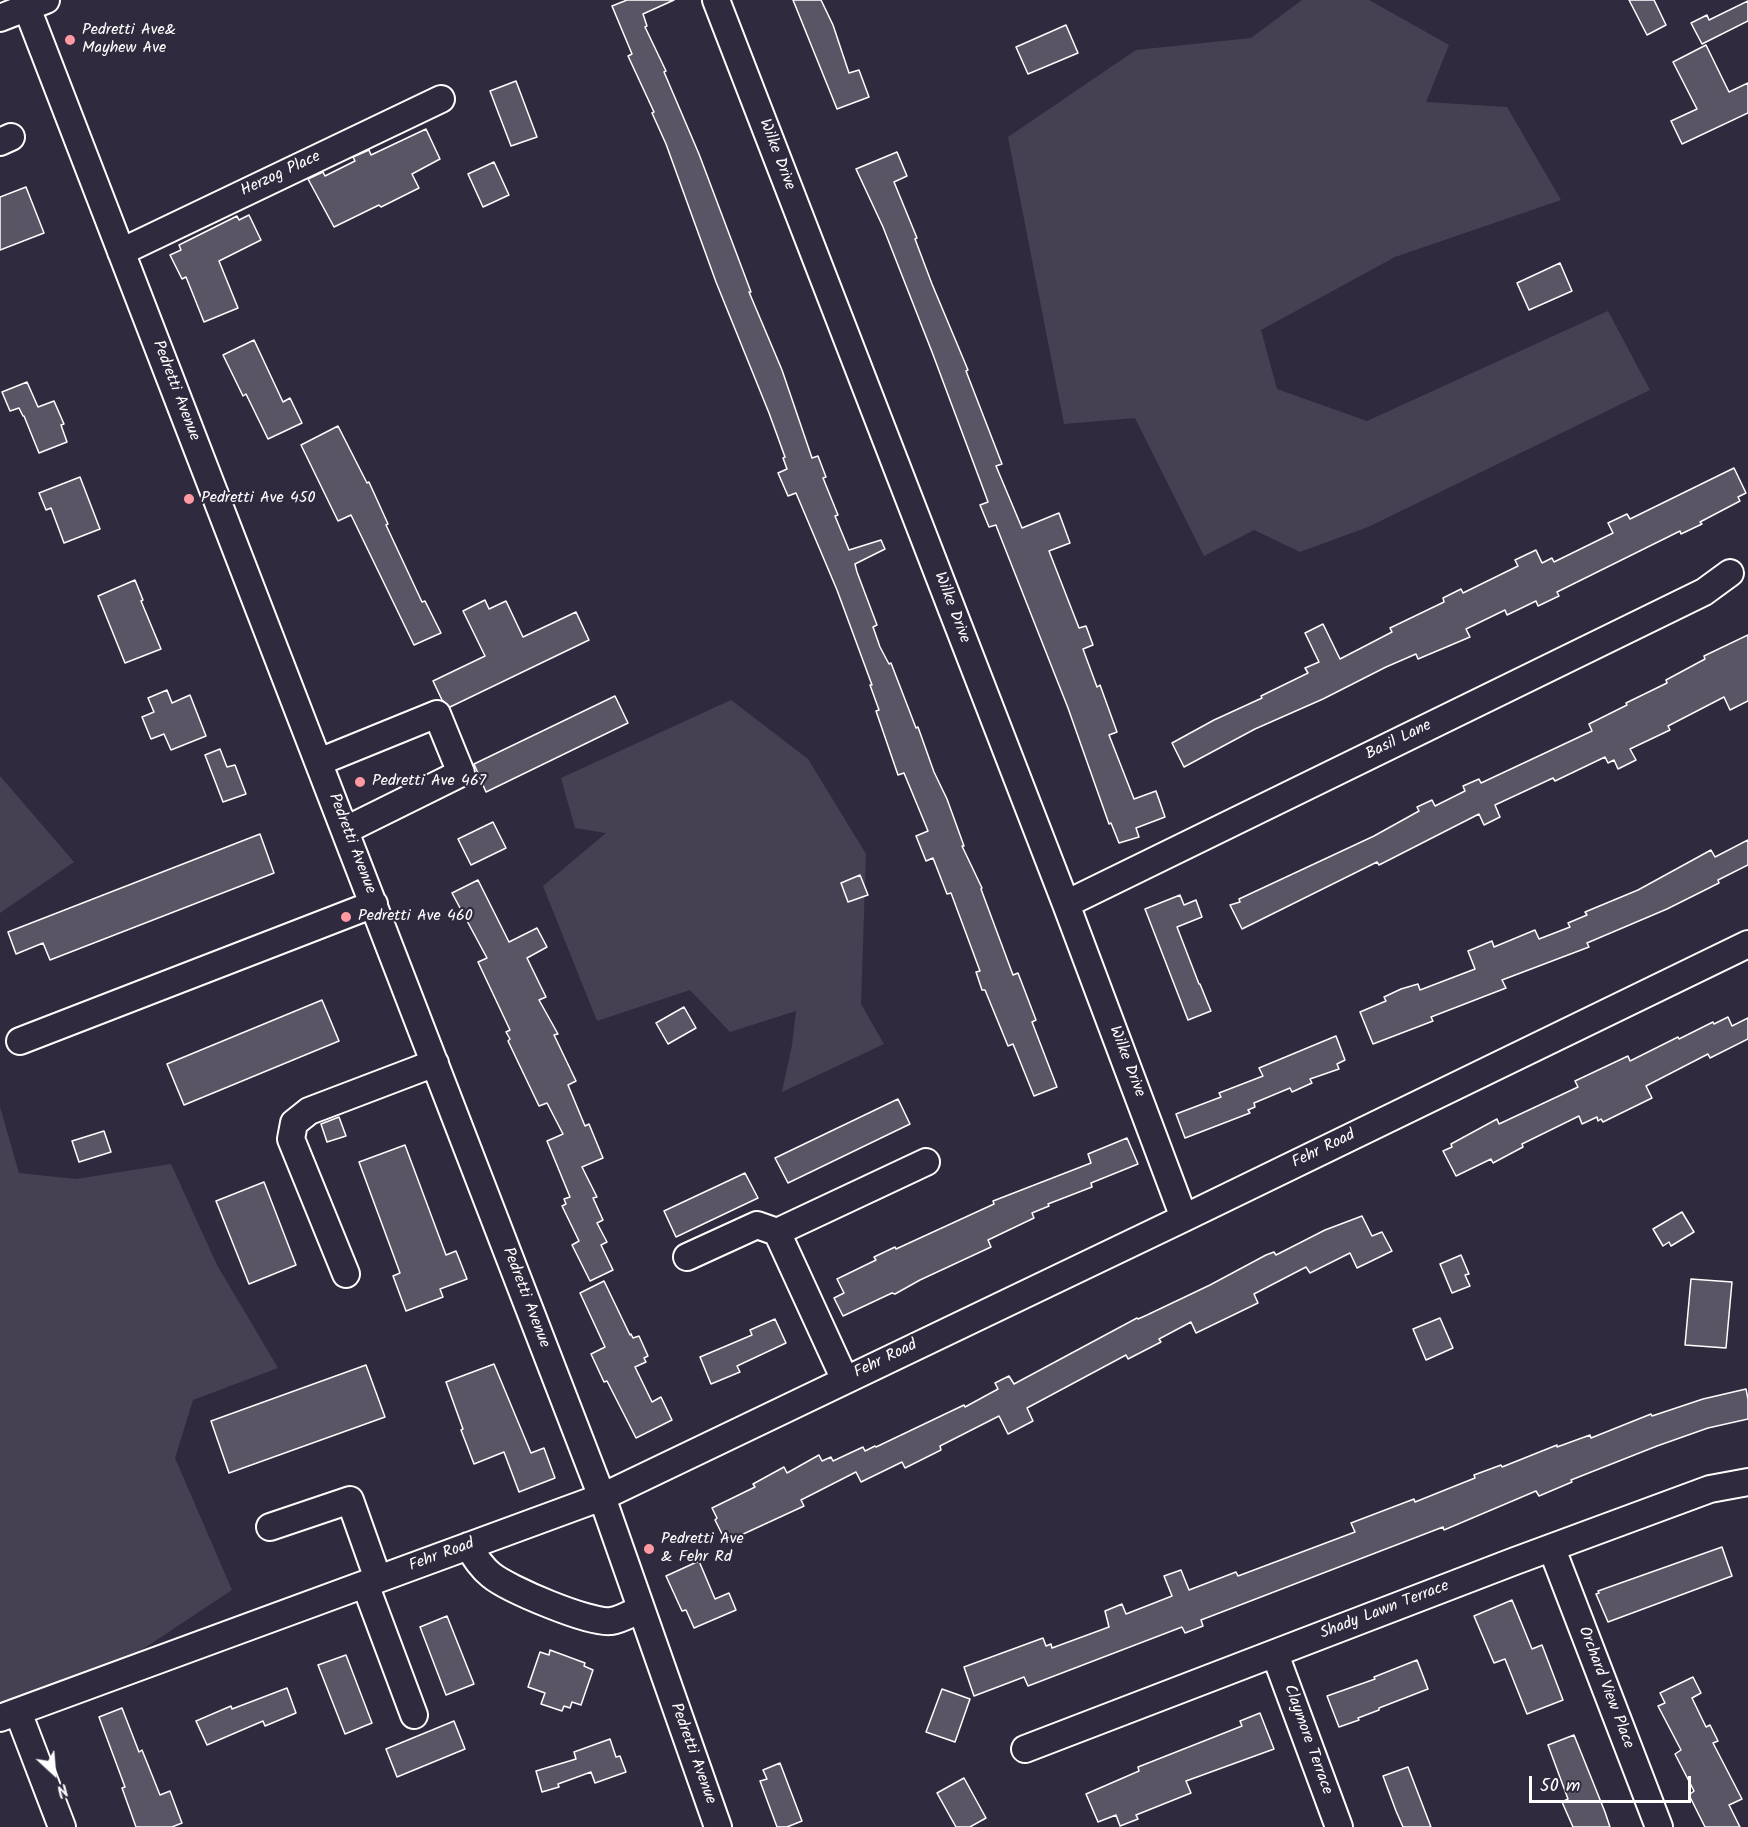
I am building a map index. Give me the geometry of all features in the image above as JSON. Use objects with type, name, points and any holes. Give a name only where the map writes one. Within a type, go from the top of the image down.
[{"type":"street","name":"Wilke Drive","points":[[716,0],[1066,904],[1184,1218]]},
{"type":"street","points":[[0,18],[32,2]]},
{"type":"street","name":"Pedretti Avenue","points":[[32,2],[121,252],[602,1497],[718,1827]]},
{"type":"street","name":"Herzog Place","points":[[121,252],[441,99]]},
{"type":"street","name":"Basil Lane","points":[[1066,904],[1704,592],[1730,573]]},
{"type":"street","points":[[319,762],[438,714],[461,773],[346,830]]},
{"type":"street","points":[[20,1041],[374,904]]},
{"type":"street","name":"Fehr Road","points":[[9,1715],[602,1497],[1748,944]]},
{"type":"street","points":[[346,1274],[291,1139],[294,1123],[309,1111],[435,1062]]},
{"type":"street","points":[[687,1257],[757,1225],[777,1232],[926,1162]]},
{"type":"street","points":[[777,1232],[845,1380]]},
{"type":"street","name":"Shady Lawn Terrace","points":[[1025,1749],[1710,1489],[1748,1482]]},
{"type":"street","points":[[270,1527],[350,1500],[372,1581],[414,1715]]},
{"type":"street","points":[[468,1546],[480,1565],[492,1576],[522,1593],[586,1618],[610,1621],[641,1609]]},
{"type":"street","name":"Orchard View Place","points":[[1552,1549],[1659,1827]]},
{"type":"street","name":"Claymore Terrace","points":[[1275,1654],[1339,1827]]},
{"type":"street","points":[[9,1715],[62,1827]]},
{"type":"shaded area","points":[[1302,0],[1369,0],[1449,45],[1426,102],[1507,107],[1561,200],[1395,257],[1261,330],[1277,389],[1367,421],[1608,311],[1650,390],[1368,527],[1300,552],[1254,530],[1204,556],[1135,418],[1064,424],[1008,137],[1136,50],[1251,38]]},
{"type":"shaded area","points":[[731,700],[808,759],[866,854],[861,1004],[884,1044],[782,1092],[792,1045],[796,1011],[730,1032],[690,990],[597,1021],[543,886],[606,833],[575,828],[561,778]]},
{"type":"shaded area","points":[[0,776],[74,862],[0,913]]},
{"type":"shaded area","points":[[0,1107],[19,1173],[76,1179],[171,1164],[217,1265],[278,1368],[193,1400],[175,1458],[232,1590],[87,1686],[0,1718]]},
{"type":"building","points":[[627,0],[674,0],[643,14],[647,26],[645,27],[666,71],[664,72],[699,154],[751,292],[749,292],[782,370],[812,458],[818,456],[826,477],[823,478],[838,515],[835,516],[849,550],[881,540],[885,549],[855,564],[857,572],[877,625],[873,627],[880,647],[889,664],[891,663],[916,728],[918,727],[934,772],[947,799],[964,846],[962,846],[982,888],[1013,975],[1018,973],[1036,1020],[1032,1022],[1057,1087],[1034,1096],[1013,1044],[1008,1046],[985,990],[982,990],[976,972],[980,971],[951,893],[947,894],[933,858],[926,861],[916,836],[928,831],[904,773],[898,775],[876,711],[879,710],[870,685],[872,685],[837,590],[796,493],[788,496],[778,473],[787,469],[783,458],[785,457],[716,282],[666,144],[652,113],[654,112],[628,56],[632,54],[612,6]]},
{"type":"building","points":[[793,0],[821,0],[833,25],[849,73],[859,70],[869,97],[837,109]]},
{"type":"building","points":[[1629,0],[1654,0],[1666,25],[1647,35]]},
{"type":"building","points":[[1748,1],[1748,21],[1702,44],[1691,23],[1707,15],[1709,20]]},
{"type":"building","points":[[1066,25],[1078,53],[1028,74],[1016,47]]},
{"type":"building","points":[[1706,45],[1729,92],[1748,83],[1748,113],[1682,144],[1671,121],[1697,109],[1673,62]]},
{"type":"building","points":[[516,81],[537,137],[511,146],[490,91]]},
{"type":"building","points":[[426,129],[440,159],[412,174],[419,188],[334,227],[308,179],[323,172],[325,176],[355,161],[353,157],[369,150],[371,155]]},
{"type":"building","points":[[897,152],[907,176],[894,182],[917,238],[915,239],[932,284],[968,370],[966,371],[1002,464],[996,466],[1022,528],[1059,513],[1070,543],[1049,551],[1079,628],[1086,626],[1093,645],[1083,649],[1097,687],[1100,685],[1117,732],[1109,735],[1134,799],[1156,791],[1165,817],[1136,828],[1139,837],[1119,843],[1111,823],[1109,824],[1068,708],[996,525],[989,527],[980,505],[988,502],[984,491],[883,227],[856,169]]},
{"type":"building","points":[[494,162],[509,195],[483,207],[468,174]]},
{"type":"building","points":[[26,187],[44,233],[0,250],[0,197]]},
{"type":"building","points":[[249,215],[261,240],[219,261],[238,308],[204,322],[186,277],[182,279],[170,255],[181,250],[179,245],[237,216],[239,220]]},
{"type":"building","points":[[1560,263],[1572,291],[1529,310],[1517,283]]},
{"type":"building","points":[[254,340],[283,402],[290,398],[302,423],[268,439],[246,394],[243,396],[223,355]]},
{"type":"building","points":[[27,382],[38,407],[54,401],[64,424],[61,425],[67,442],[39,453],[19,408],[10,411],[2,392]]},
{"type":"building","points":[[338,426],[367,483],[369,482],[388,524],[386,525],[422,602],[425,601],[441,633],[414,645],[351,515],[338,521],[301,445]]},
{"type":"building","points":[[1734,468],[1746,493],[1738,497],[1740,501],[1700,522],[1702,524],[1681,534],[1680,531],[1557,592],[1559,596],[1538,606],[1536,601],[1507,615],[1505,610],[1466,629],[1470,637],[1418,659],[1416,654],[1386,667],[1323,699],[1255,729],[1184,767],[1172,743],[1308,673],[1305,668],[1319,662],[1305,633],[1323,624],[1340,659],[1392,632],[1390,628],[1444,602],[1443,598],[1461,589],[1463,593],[1518,566],[1515,560],[1536,550],[1542,563],[1552,558],[1554,562],[1613,533],[1608,523],[1627,514],[1630,519]]},
{"type":"building","points":[[80,477],[100,529],[64,543],[51,508],[46,510],[39,493]]},
{"type":"building","points":[[135,580],[161,649],[125,663],[98,596]]},
{"type":"building","points":[[485,600],[489,609],[506,601],[523,637],[576,612],[589,640],[450,707],[442,700],[433,681],[485,656],[463,611]]},
{"type":"building","points":[[1748,635],[1748,701],[1730,710],[1724,697],[1668,726],[1670,730],[1630,749],[1636,760],[1618,769],[1614,760],[1608,763],[1605,757],[1555,781],[1553,778],[1495,805],[1500,817],[1484,825],[1479,814],[1379,865],[1377,862],[1242,929],[1230,905],[1240,902],[1239,899],[1374,836],[1419,811],[1417,807],[1432,800],[1435,806],[1465,791],[1463,786],[1479,779],[1481,783],[1592,731],[1589,724],[1667,683],[1666,680],[1705,659],[1704,656]]},
{"type":"building","points":[[167,690],[172,703],[190,695],[206,736],[171,750],[164,734],[151,739],[142,717],[154,712],[148,698]]},
{"type":"building","points":[[615,696],[628,723],[486,792],[474,764]]},
{"type":"building","points":[[220,749],[227,767],[235,765],[246,794],[223,802],[205,755]]},
{"type":"building","points":[[493,822],[506,848],[471,865],[458,839]]},
{"type":"building","points":[[260,834],[274,873],[50,960],[43,943],[16,954],[8,932]]},
{"type":"building","points":[[1748,840],[1748,865],[1718,880],[1719,883],[1667,909],[1587,943],[1589,947],[1502,980],[1506,988],[1431,1017],[1433,1021],[1373,1044],[1360,1012],[1386,1001],[1384,997],[1401,989],[1418,984],[1420,990],[1475,969],[1468,951],[1492,941],[1494,947],[1535,930],[1539,939],[1570,927],[1568,923],[1587,915],[1585,912],[1638,890],[1711,850],[1715,857]]},
{"type":"building","points":[[860,875],[868,895],[848,902],[841,883]]},
{"type":"building","points":[[478,880],[509,942],[537,928],[547,947],[527,958],[546,997],[539,1000],[558,1034],[554,1035],[576,1081],[568,1085],[585,1126],[589,1124],[603,1158],[582,1167],[597,1197],[593,1198],[603,1220],[597,1223],[607,1242],[601,1245],[613,1270],[590,1281],[572,1245],[579,1241],[562,1206],[566,1204],[564,1199],[570,1197],[547,1141],[563,1134],[547,1103],[539,1106],[508,1041],[510,1039],[506,1032],[510,1030],[478,962],[487,958],[452,893]]},
{"type":"building","points":[[1180,895],[1184,905],[1196,900],[1202,917],[1177,927],[1211,1011],[1188,1020],[1145,909]]},
{"type":"building","points":[[322,1000],[339,1041],[184,1105],[167,1064]]},
{"type":"building","points":[[684,1007],[696,1028],[668,1044],[656,1023]]},
{"type":"building","points":[[1728,1017],[1732,1026],[1748,1018],[1748,1039],[1710,1058],[1708,1054],[1646,1086],[1652,1098],[1603,1122],[1601,1119],[1598,1121],[1597,1117],[1582,1124],[1579,1116],[1522,1144],[1523,1147],[1493,1163],[1491,1159],[1456,1176],[1443,1151],[1452,1147],[1451,1144],[1497,1119],[1499,1124],[1578,1087],[1575,1081],[1628,1056],[1630,1061],[1678,1037],[1679,1039]]},
{"type":"building","points":[[1336,1036],[1345,1060],[1337,1064],[1339,1069],[1310,1079],[1312,1083],[1292,1092],[1290,1088],[1254,1103],[1255,1107],[1248,1110],[1250,1113],[1185,1138],[1176,1114],[1221,1097],[1219,1093],[1263,1076],[1259,1068]]},
{"type":"building","points":[[898,1099],[910,1124],[788,1183],[775,1158]]},
{"type":"building","points":[[339,1117],[346,1136],[327,1142],[321,1124]]},
{"type":"building","points":[[104,1131],[111,1152],[79,1162],[72,1141]]},
{"type":"building","points":[[1127,1138],[1138,1164],[1091,1183],[1092,1187],[1048,1204],[1049,1206],[1032,1213],[1034,1218],[988,1240],[991,1247],[895,1294],[892,1293],[843,1316],[834,1298],[844,1293],[837,1279],[876,1260],[874,1257],[994,1204],[993,1201],[1091,1163],[1088,1154]]},
{"type":"building","points":[[405,1145],[446,1255],[456,1251],[467,1279],[440,1289],[443,1297],[406,1311],[393,1276],[400,1273],[359,1162]]},
{"type":"building","points":[[745,1173],[758,1198],[676,1237],[664,1211]]},
{"type":"building","points":[[264,1182],[296,1265],[249,1284],[216,1201]]},
{"type":"building","points":[[1682,1212],[1694,1232],[1671,1246],[1669,1242],[1663,1246],[1653,1229]]},
{"type":"building","points":[[1362,1216],[1372,1236],[1382,1232],[1392,1251],[1357,1268],[1350,1253],[1310,1273],[1306,1267],[1254,1294],[1258,1303],[1196,1333],[1191,1322],[1159,1339],[1161,1342],[1128,1359],[1126,1355],[1027,1408],[1033,1421],[1008,1434],[999,1416],[940,1446],[941,1450],[905,1468],[902,1462],[861,1482],[856,1472],[801,1500],[804,1506],[726,1542],[715,1520],[717,1518],[712,1508],[755,1487],[753,1484],[784,1467],[787,1473],[819,1455],[822,1461],[831,1457],[833,1461],[863,1447],[865,1451],[876,1447],[964,1405],[965,1407],[998,1389],[995,1383],[1009,1376],[1014,1384],[1137,1318],[1210,1285],[1266,1255],[1274,1252],[1276,1255],[1325,1230]]},
{"type":"building","points":[[1461,1255],[1469,1274],[1465,1275],[1470,1286],[1452,1293],[1440,1264]]},
{"type":"building","points":[[1691,1279],[1732,1282],[1726,1348],[1685,1345]]},
{"type":"building","points":[[604,1281],[630,1335],[633,1338],[639,1336],[648,1356],[644,1358],[646,1362],[635,1367],[652,1402],[661,1397],[672,1420],[636,1438],[591,1354],[605,1347],[580,1293]]},
{"type":"building","points":[[1440,1318],[1453,1348],[1426,1360],[1413,1329]]},
{"type":"building","points":[[775,1319],[786,1343],[737,1366],[740,1372],[711,1384],[700,1357],[752,1335],[750,1330]]},
{"type":"building","points":[[494,1364],[531,1453],[544,1448],[555,1478],[519,1492],[504,1452],[474,1464],[446,1382]]},
{"type":"building","points":[[366,1365],[385,1417],[229,1473],[211,1421]]},
{"type":"building","points":[[1746,1389],[1748,1419],[1708,1428],[1657,1446],[1571,1480],[1572,1482],[1539,1496],[1536,1491],[1444,1530],[1443,1527],[1201,1620],[1203,1626],[1185,1633],[1182,1627],[1028,1686],[1024,1677],[974,1696],[964,1667],[1043,1638],[1046,1646],[1051,1644],[1052,1648],[1109,1627],[1105,1611],[1122,1604],[1126,1614],[1172,1596],[1164,1576],[1181,1570],[1189,1590],[1236,1572],[1238,1576],[1355,1532],[1351,1523],[1414,1499],[1415,1502],[1501,1465],[1502,1467],[1557,1445],[1557,1447],[1590,1435],[1591,1438],[1651,1414],[1652,1416],[1703,1399]]},
{"type":"building","points":[[1722,1547],[1732,1576],[1608,1622],[1596,1594],[1599,1593],[1598,1591]]},
{"type":"building","points":[[699,1561],[715,1599],[729,1593],[736,1610],[694,1628],[686,1610],[682,1611],[666,1576]]},
{"type":"building","points":[[1512,1600],[1532,1649],[1542,1645],[1563,1700],[1527,1714],[1505,1659],[1494,1663],[1474,1616]]},
{"type":"building","points":[[447,1616],[474,1684],[446,1695],[420,1627]]},
{"type":"building","points":[[550,1650],[585,1663],[584,1666],[593,1670],[581,1705],[572,1702],[570,1708],[564,1706],[562,1711],[541,1704],[545,1693],[528,1687],[540,1652],[549,1655]]},
{"type":"building","points":[[346,1655],[372,1723],[345,1734],[318,1665]]},
{"type":"building","points":[[1417,1660],[1428,1689],[1339,1727],[1327,1696],[1375,1679],[1374,1677]]},
{"type":"building","points":[[1693,1677],[1701,1693],[1692,1698],[1706,1727],[1710,1725],[1718,1741],[1713,1743],[1742,1799],[1729,1805],[1740,1827],[1705,1827],[1689,1795],[1694,1791],[1675,1754],[1681,1750],[1658,1706],[1665,1703],[1660,1693]]},
{"type":"building","points":[[287,1688],[296,1713],[265,1726],[263,1721],[207,1745],[196,1721],[231,1706],[232,1709]]},
{"type":"building","points":[[942,1689],[970,1699],[955,1742],[926,1732]]},
{"type":"building","points":[[122,1708],[139,1752],[142,1750],[160,1795],[170,1791],[182,1823],[172,1827],[136,1827],[122,1788],[125,1787],[99,1717]]},
{"type":"building","points":[[1260,1713],[1274,1749],[1186,1781],[1191,1793],[1136,1815],[1138,1819],[1120,1826],[1116,1815],[1098,1822],[1086,1794],[1139,1771],[1138,1767],[1242,1726],[1240,1721]]},
{"type":"building","points":[[454,1721],[465,1749],[397,1777],[386,1749]]},
{"type":"building","points":[[1574,1735],[1610,1827],[1573,1827],[1562,1802],[1568,1799],[1548,1745]]},
{"type":"building","points":[[610,1739],[616,1757],[620,1756],[626,1772],[595,1783],[591,1772],[542,1792],[536,1771],[576,1759],[574,1752]]},
{"type":"building","points":[[780,1763],[802,1821],[787,1827],[777,1827],[760,1781],[767,1779],[763,1770]]},
{"type":"building","points":[[1408,1767],[1431,1827],[1403,1827],[1396,1811],[1383,1776]]},
{"type":"building","points":[[964,1778],[986,1818],[970,1827],[956,1827],[937,1793]]},
{"type":"place","name":"Pedretti Ave& Mayhew Ave","points":[[70,40]]},
{"type":"place","name":"Pedretti Ave 450","points":[[189,499]]},
{"type":"place","name":"Pedretti Ave 467","points":[[360,782]]},
{"type":"place","name":"Pedretti Ave 460","points":[[346,917]]},
{"type":"place","name":"Pedretti Ave & Fehr Rd","points":[[649,1549]]}]
